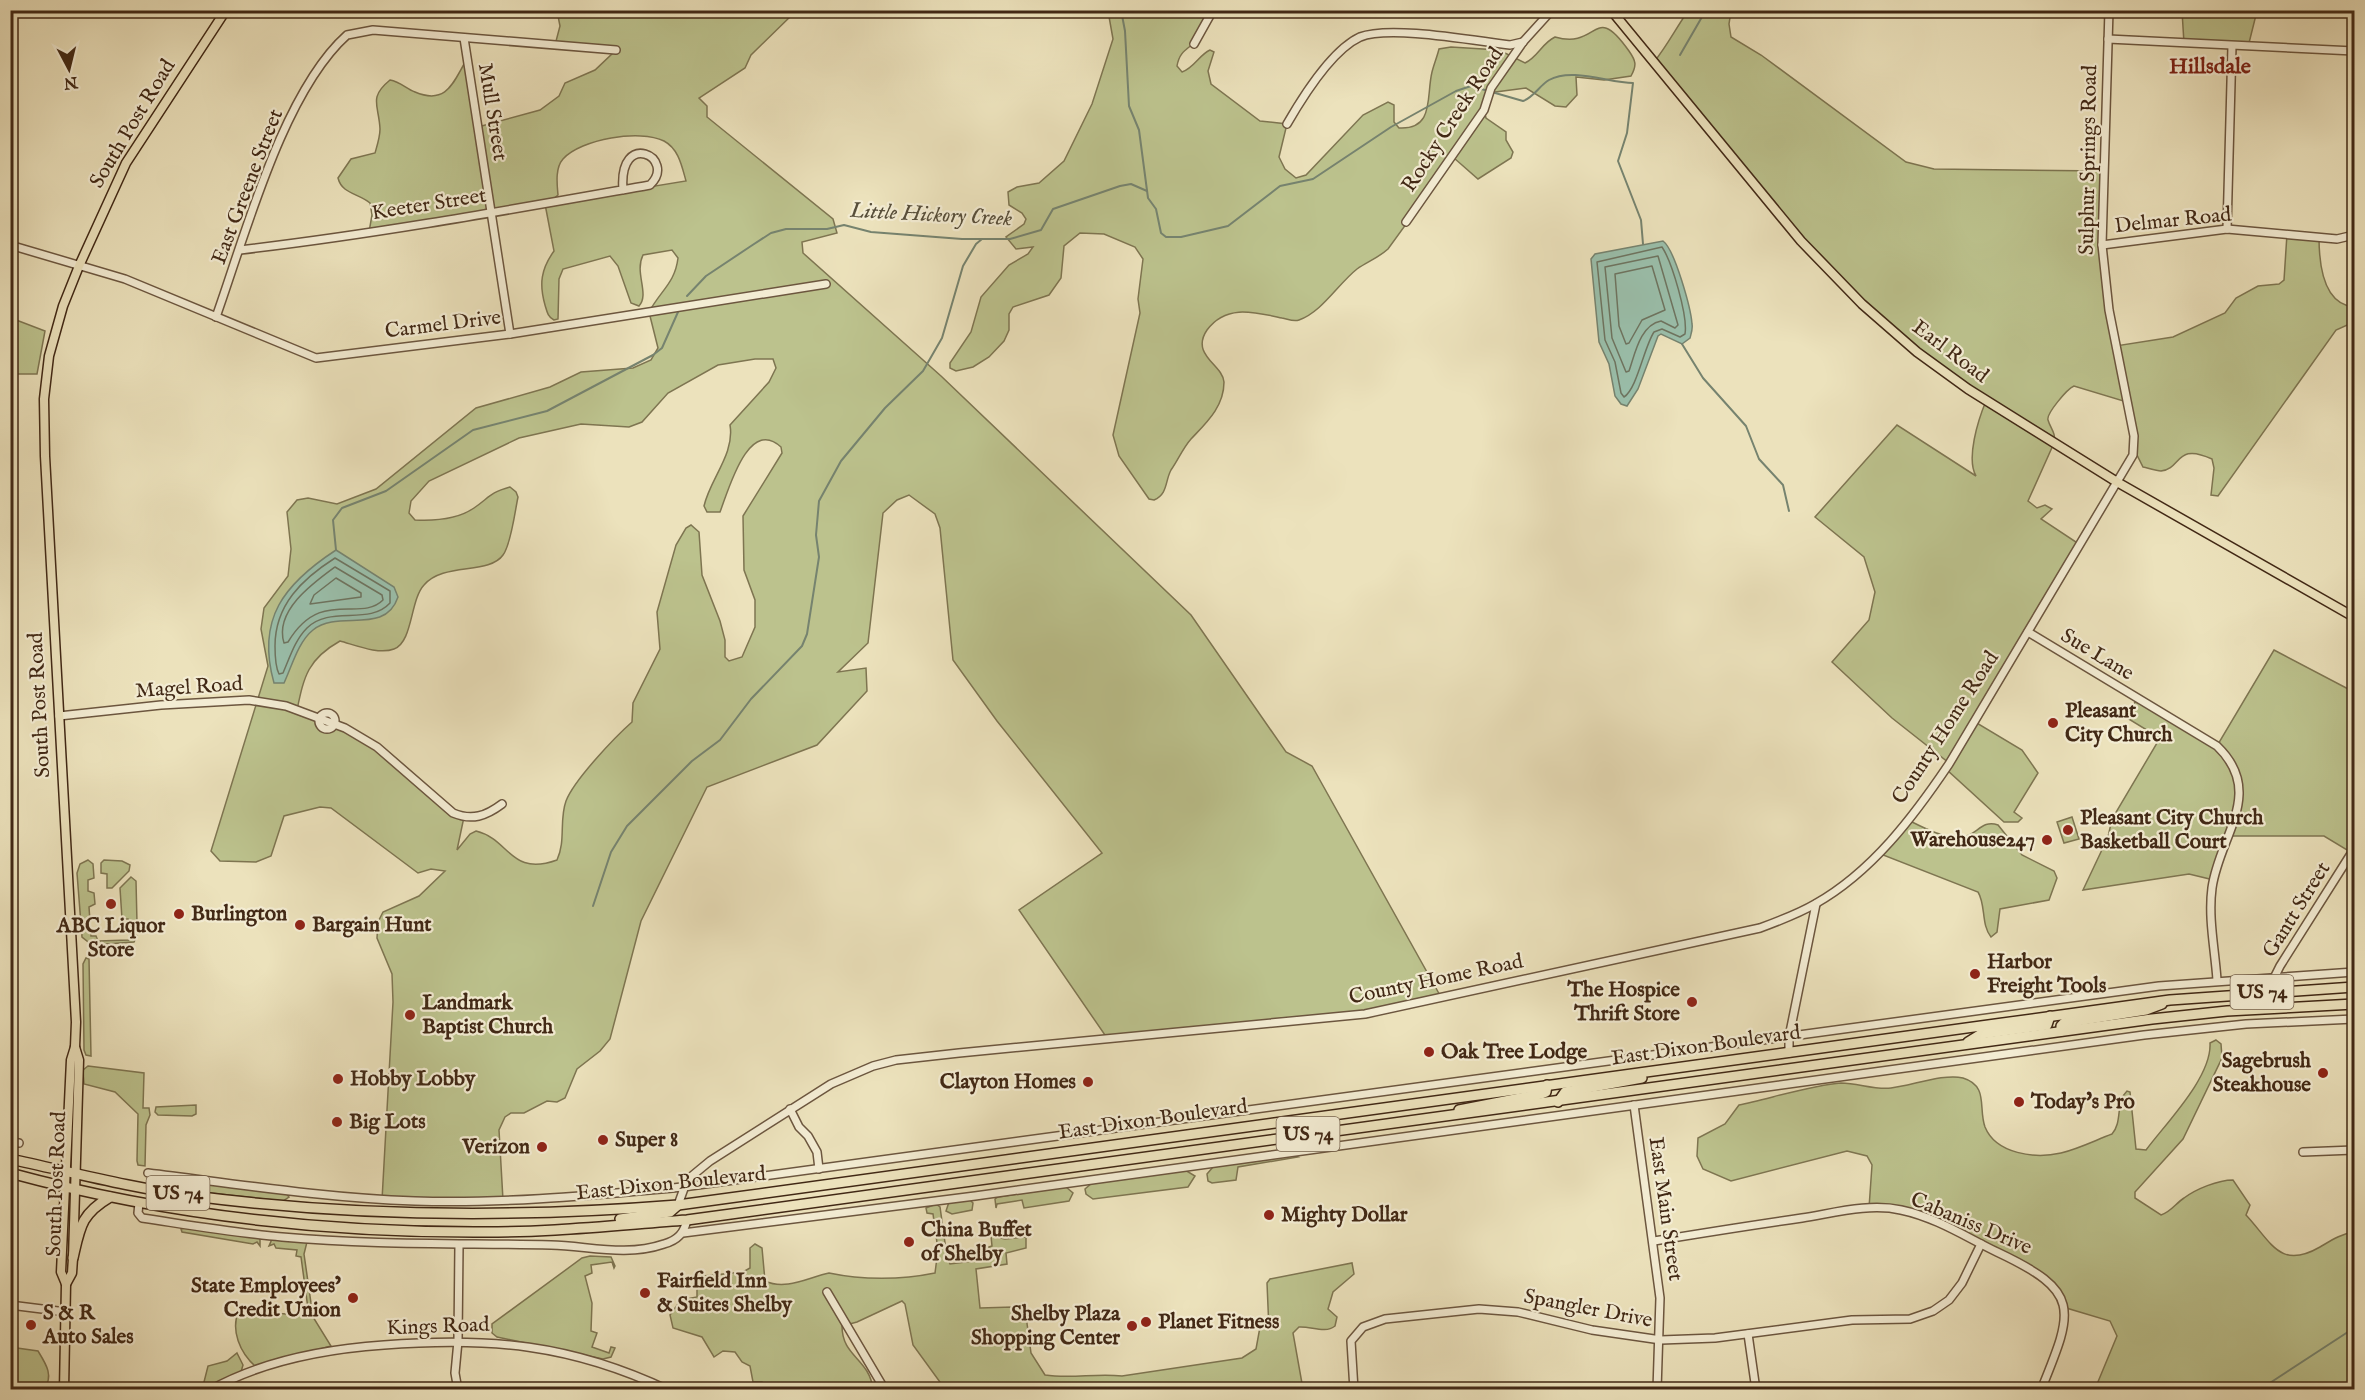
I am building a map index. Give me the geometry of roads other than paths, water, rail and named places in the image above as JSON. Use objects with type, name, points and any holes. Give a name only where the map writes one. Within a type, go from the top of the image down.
[{"type":"highway","name":"East Dixon Boulevard","points":[[10,1159],[192,1196],[293,1207],[469,1215],[577,1212],[678,1205],[2170,1000],[2355,987]]},
{"type":"highway","points":[[2061,1032],[2061,1026],[2064,1023],[2145,1010],[2170,1000]]},
{"type":"highway","name":"East Dixon Boulevard","points":[[10,1173],[75,1190],[139,1203],[349,1229],[500,1232],[687,1220],[2061,1032],[2227,1011],[2355,1004]]},
{"type":"highway","points":[[1964,1045],[1982,1034],[2047,1025],[2050,1016]]},
{"type":"highway","points":[[1558,1102],[1565,1092],[1624,1083],[1654,1072]]},
{"type":"highway","points":[[1446,1115],[1470,1106],[1541,1094],[1546,1092],[1547,1085]]},
{"type":"highway","points":[[687,1220],[691,1211],[697,1208],[801,1192],[810,1186]]},
{"type":"highway","points":[[73,1258],[83,1218],[110,1197]]},
{"type":"highway","points":[[589,1227],[601,1221],[670,1212],[676,1210],[678,1205]]},
{"type":"main road","name":"South Post Road","points":[[66,1284],[72,1273],[73,1258],[79,1060],[75,1047],[74,974],[45,456],[44,399],[53,340],[63,306],[126,163],[226,10]]},
{"type":"main road","name":"Earl Road","points":[[1611,10],[1802,241],[1862,304],[1910,345],[1968,390],[2117,482],[2355,618]]},
{"type":"main road","name":"South Post Road","points":[[64,1389],[66,1284],[61,1272],[64,1171],[70,1060],[75,1047]]},
{"type":"street","points":[[1194,44],[1213,10]]},
{"type":"street","name":"Rocky Creek Road","points":[[1406,222],[1484,110],[1489,90],[1523,42],[1552,10]]},
{"type":"street","name":"Sulphur Springs Road","points":[[2109,10],[2102,245],[2109,310],[2135,442],[2131,461],[2117,482]]},
{"type":"street","name":"East Greene Street","points":[[216,317],[283,131],[316,75],[339,43],[347,35],[361,31],[464,38]]},
{"type":"street","points":[[1287,124],[1312,85],[1335,58],[1360,37],[1390,34],[1510,45],[1523,42]]},
{"type":"street","points":[[464,38],[616,50]]},
{"type":"street","name":"Mull Street","points":[[464,38],[510,334]]},
{"type":"street","points":[[2108,39],[2355,51]]},
{"type":"street","points":[[2227,229],[2232,46]]},
{"type":"street","name":"Keeter Street","points":[[240,250],[491,212],[623,190],[650,185],[657,179],[659,171],[655,160],[646,154],[637,153],[628,157],[623,166],[623,190]]},
{"type":"street","name":"Delmar Road","points":[[2102,245],[2227,229],[2337,239],[2355,235]]},
{"type":"street","name":"Carmel Drive","points":[[10,245],[125,279],[316,358],[510,334],[826,284]]},
{"type":"street","name":"County Home Road","points":[[678,1205],[683,1187],[694,1173],[710,1161],[790,1109],[856,1072],[896,1060],[1365,1014],[1760,928],[1816,904],[1859,872],[1920,806],[1950,764],[2117,482]]},
{"type":"street","name":"Sue Lane","points":[[2028,632],[2199,735],[2230,758],[2235,769],[2240,796],[2212,887],[2217,980]]},
{"type":"street","name":"Magel Road","points":[[59,716],[161,705],[249,700],[286,706],[335,724],[377,747],[453,813],[464,817],[476,817],[489,814],[502,804]]},
{"type":"street","name":"Gantt Street","points":[[2276,991],[2276,976],[2355,849]]},
{"type":"street","points":[[1789,1053],[1789,1037],[1816,904]]},
{"type":"street","name":"East Dixon Boulevard","points":[[148,1173],[295,1192],[385,1200],[457,1202],[568,1197],[683,1187],[2048,1001],[2217,980],[2355,972]]},
{"type":"street","points":[[2048,1001],[2050,1016]]},
{"type":"street","points":[[139,1203],[138,1213],[142,1218],[260,1234],[340,1241],[555,1245],[618,1251],[662,1245],[683,1233],[1196,1166],[2061,1046],[2191,1029],[2355,1019]]},
{"type":"street","points":[[2061,1032],[2061,1046]]},
{"type":"street","points":[[1545,1070],[1547,1085]]},
{"type":"street","points":[[1558,1102],[1560,1115]]},
{"type":"street","name":"East Main Street","points":[[1634,1105],[1660,1298],[1657,1389]]},
{"type":"street","points":[[790,1109],[799,1127],[808,1136],[817,1152],[819,1169]]},
{"type":"street","points":[[10,1142],[19,1143]]},
{"type":"street","points":[[1194,1150],[1196,1166]]},
{"type":"street","points":[[2303,1152],[2355,1150]]},
{"type":"street","points":[[293,1207],[295,1192]]},
{"type":"street","name":"Cabaniss Drive","points":[[1654,1241],[1875,1208],[1913,1213],[2035,1270],[2049,1282],[2060,1297],[2065,1317],[2063,1336],[2041,1389]]},
{"type":"street","points":[[260,1234],[262,1220]]},
{"type":"street","name":"East Dixon Boulevard","points":[[683,1233],[687,1220]]},
{"type":"street","name":"Spangler Drive","points":[[1354,1389],[1351,1341],[1363,1327],[1385,1318],[1461,1310],[1498,1310],[1608,1333],[1660,1340],[1748,1334],[1852,1320],[1910,1319],[1924,1316],[1943,1306],[1959,1288],[1981,1244]]},
{"type":"street","points":[[458,1389],[455,1373],[458,1341],[459,1245]]},
{"type":"street","points":[[827,1292],[885,1389]]},
{"type":"street","points":[[10,1305],[66,1312]]},
{"type":"street","points":[[1748,1334],[1756,1389]]},
{"type":"street","name":"Kings Road","points":[[210,1389],[298,1356],[322,1351],[458,1341],[503,1342],[563,1353],[613,1366],[668,1389]]},
{"type":"water","points":[[1663,241],[1668,247],[1682,280],[1691,316],[1692,331],[1690,338],[1682,344],[1661,334],[1658,336],[1638,389],[1627,406],[1621,404],[1615,396],[1609,364],[1599,342],[1591,259],[1595,254]]},
{"type":"water","points":[[336,550],[394,587],[398,597],[392,609],[383,616],[372,619],[335,621],[313,630],[299,648],[284,683],[274,683],[269,660],[269,640],[272,622],[279,605],[302,576]]},
{"type":"waterway","name":"Little Hickory Creek","points":[[1121,10],[1125,31],[1129,106],[1139,130],[1148,198],[1156,209],[1161,233],[1166,237],[1181,237],[1228,226],[1280,186],[1313,179],[1391,127],[1456,91],[1471,86],[1523,101],[1549,80],[1558,76],[1579,75],[1633,83],[1627,133],[1618,161],[1641,220],[1643,244]]},
{"type":"waterway","name":"Little Hickory Creek","points":[[1680,55],[1706,10]]},
{"type":"waterway","name":"Little Hickory Creek","points":[[687,296],[706,276],[771,233],[786,229],[827,229],[844,225],[871,232],[962,239],[1010,239],[1041,230],[1053,209],[1120,186],[1131,184],[1147,191]]},
{"type":"waterway","points":[[593,906],[611,852],[627,826],[692,761],[720,740],[751,699],[802,646],[807,634],[819,557],[816,535],[819,501],[841,461],[885,408],[923,371],[942,338],[963,266],[976,244],[982,239]]},
{"type":"waterway","name":"Little Hickory Creek","points":[[336,550],[333,520],[342,508],[386,491],[473,430],[547,411],[653,355],[662,348],[678,312]]},
{"type":"waterway","points":[[1682,344],[1703,378],[1746,426],[1759,459],[1783,485],[1789,511]]},
{"type":"waterway","points":[[2259,1390],[2354,1328]]},
{"type":"place","name":"Pleasant City Church","points":[[2053,723]]},
{"type":"place","name":"Pleasant City Church Basketball Court","points":[[2068,830]]},
{"type":"place","name":"Warehouse247","points":[[2047,840]]},
{"type":"place","name":"ABC Liquor Store","points":[[111,904]]},
{"type":"place","name":"Burlington","points":[[179,914]]},
{"type":"place","name":"Bargain Hunt","points":[[300,925]]},
{"type":"place","name":"Harbor Freight Tools","points":[[1975,974]]},
{"type":"place","name":"The Hospice Thrift Store","points":[[1692,1002]]},
{"type":"place","name":"Landmark Baptist Church","points":[[410,1015]]},
{"type":"place","name":"Oak Tree Lodge","points":[[1429,1052]]},
{"type":"place","name":"Sagebrush Steakhouse","points":[[2323,1073]]},
{"type":"place","name":"Hobby Lobby","points":[[338,1079]]},
{"type":"place","name":"Clayton Homes","points":[[1088,1082]]},
{"type":"place","name":"Today's Pro","points":[[2019,1102]]},
{"type":"place","name":"Big Lots","points":[[337,1122]]},
{"type":"place","name":"Super 8","points":[[603,1140]]},
{"type":"place","name":"Verizon","points":[[542,1147]]},
{"type":"place","name":"Mighty Dollar","points":[[1269,1215]]},
{"type":"place","name":"China Buffet of Shelby","points":[[909,1242]]},
{"type":"place","name":"Fairfield Inn & Suites Shelby","points":[[645,1293]]},
{"type":"place","name":"State Employees’ Credit Union","points":[[353,1298]]},
{"type":"place","name":"Planet Fitness","points":[[1146,1322]]},
{"type":"place","name":"S & R Auto Sales","points":[[31,1325]]},
{"type":"place","name":"Shelby Plaza Shopping Center","points":[[1132,1326]]},
{"type":"district","name":"Hillsdale","points":[[2210,67]]}]
